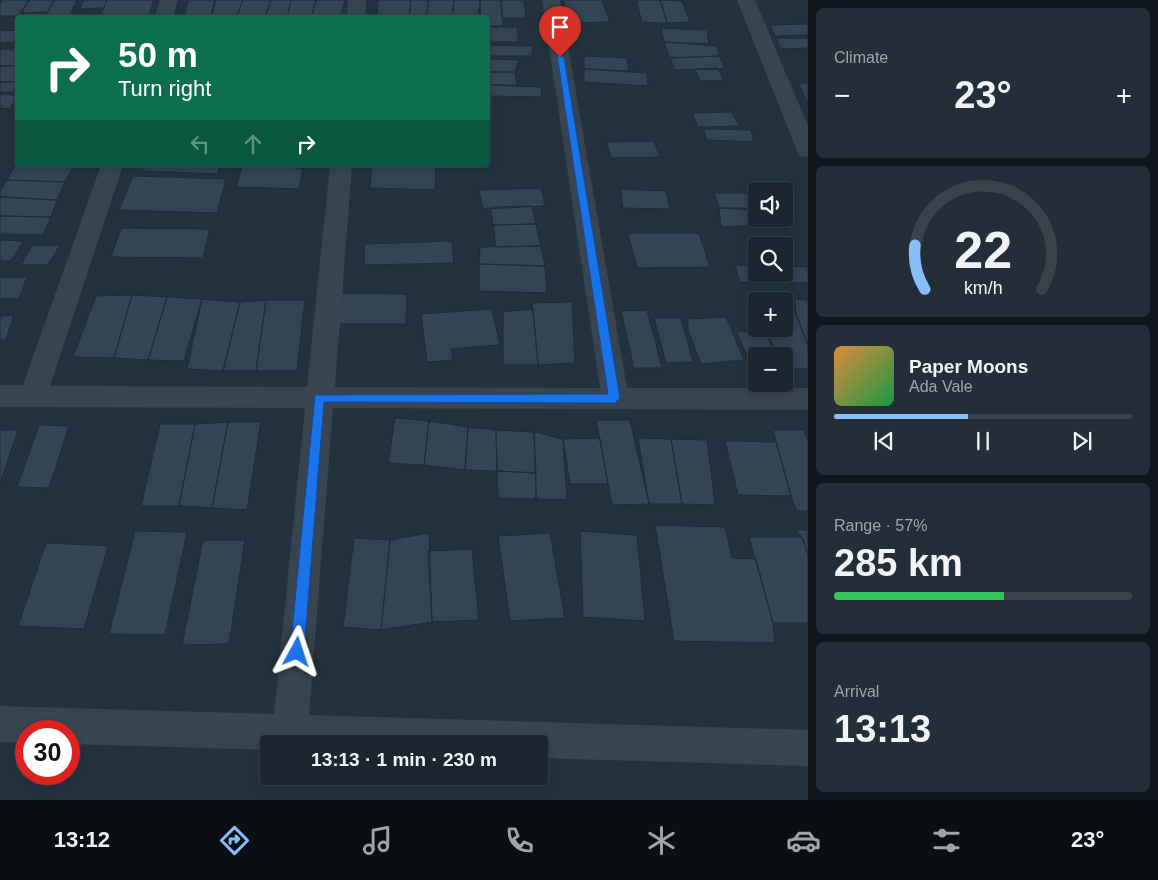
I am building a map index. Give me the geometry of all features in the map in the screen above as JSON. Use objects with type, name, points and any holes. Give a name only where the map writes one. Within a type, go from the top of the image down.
[{"type":"street","points":[[164,15],[169,0]]},
{"type":"street","points":[[356,15],[357,0]]},
{"type":"street","points":[[551,0],[615,398]]},
{"type":"street","points":[[746,0],[808,151]]},
{"type":"street","points":[[33,396],[111,167]]},
{"type":"street","points":[[290,731],[319,398],[342,167]]},
{"type":"street","points":[[0,396],[808,399]]},
{"type":"street","points":[[0,724],[290,731],[808,748]]},
{"type":"building","points":[[3,0],[29,0],[21,15],[15,16],[0,16],[0,5]]},
{"type":"building","points":[[29,0],[54,0],[48,12],[20,13]]},
{"type":"building","points":[[54,0],[77,0],[70,15],[46,15]]},
{"type":"building","points":[[83,0],[107,0],[104,8],[80,9]]},
{"type":"building","points":[[107,0],[154,0],[149,15],[101,15]]},
{"type":"building","points":[[188,0],[215,0],[211,15],[185,15]]},
{"type":"building","points":[[216,0],[243,0],[237,15],[212,15]]},
{"type":"building","points":[[243,0],[271,0],[266,15],[237,15]]},
{"type":"building","points":[[271,0],[291,0],[288,15],[266,15]]},
{"type":"building","points":[[291,0],[316,0],[312,15],[288,15]]},
{"type":"building","points":[[316,0],[345,0],[341,15],[312,15]]},
{"type":"building","points":[[378,0],[411,0],[409,15],[377,15]]},
{"type":"building","points":[[411,0],[428,0],[427,15],[409,15]]},
{"type":"building","points":[[428,0],[454,0],[452,15],[427,15]]},
{"type":"building","points":[[454,0],[480,0],[478,15],[452,15]]},
{"type":"building","points":[[480,0],[501,0],[503,26],[490,26],[490,15],[481,15]]},
{"type":"building","points":[[501,0],[524,0],[526,18],[502,18]]},
{"type":"building","points":[[563,0],[602,0],[610,22],[570,23]]},
{"type":"building","points":[[636,0],[660,0],[667,23],[642,22]]},
{"type":"building","points":[[660,0],[682,1],[690,22],[667,23]]},
{"type":"building","points":[[808,24],[808,35],[775,36],[770,25]]},
{"type":"building","points":[[490,27],[517,27],[519,42],[490,42]]},
{"type":"building","points":[[661,28],[707,30],[709,44],[664,42]]},
{"type":"building","points":[[15,30],[15,43],[0,43],[0,31]]},
{"type":"building","points":[[776,38],[808,38],[808,48],[781,49]]},
{"type":"building","points":[[664,42],[717,46],[719,56],[670,58]]},
{"type":"building","points":[[490,45],[533,46],[532,56],[490,56]]},
{"type":"building","points":[[0,49],[15,50],[15,66],[0,66]]},
{"type":"building","points":[[584,56],[627,58],[629,71],[584,69]]},
{"type":"building","points":[[719,56],[725,69],[675,70],[670,58]]},
{"type":"building","points":[[490,59],[519,60],[515,72],[490,72]]},
{"type":"building","points":[[0,66],[15,66],[15,82],[0,82]]},
{"type":"building","points":[[718,68],[724,80],[700,81],[695,69]]},
{"type":"building","points":[[584,69],[647,73],[648,86],[584,82]]},
{"type":"building","points":[[490,72],[515,72],[517,85],[490,85]]},
{"type":"building","points":[[0,82],[15,82],[15,92],[0,92]]},
{"type":"building","points":[[798,83],[808,83],[808,103]]},
{"type":"building","points":[[490,85],[541,87],[542,97],[490,96]]},
{"type":"building","points":[[0,94],[15,95],[15,100],[10,109],[0,108]]},
{"type":"building","points":[[732,112],[739,126],[698,127],[692,113]]},
{"type":"building","points":[[704,129],[751,130],[754,142],[707,140]]},
{"type":"building","points":[[654,141],[660,157],[611,158],[607,142]]},
{"type":"building","points":[[15,166],[73,167],[65,182],[7,180]]},
{"type":"building","points":[[143,167],[220,167],[218,174],[142,171]]},
{"type":"building","points":[[242,167],[303,168],[299,189],[236,187]]},
{"type":"building","points":[[372,167],[436,167],[435,190],[370,188]]},
{"type":"building","points":[[133,176],[226,179],[217,213],[119,210]]},
{"type":"building","points":[[7,180],[65,182],[57,200],[0,197],[0,192]]},
{"type":"building","points":[[541,188],[545,206],[483,209],[479,190]]},
{"type":"building","points":[[620,189],[666,191],[670,209],[623,208]]},
{"type":"building","points":[[714,193],[748,193],[748,208],[719,208]]},
{"type":"building","points":[[0,197],[57,200],[51,217],[0,216]]},
{"type":"building","points":[[532,206],[536,224],[493,225],[490,207]]},
{"type":"building","points":[[719,208],[748,210],[748,226],[721,227]]},
{"type":"building","points":[[0,216],[51,217],[43,235],[0,234]]},
{"type":"building","points":[[536,224],[541,246],[496,247],[493,225]]},
{"type":"building","points":[[121,228],[210,229],[203,258],[111,257]]},
{"type":"building","points":[[628,233],[699,233],[710,267],[637,268]]},
{"type":"building","points":[[0,240],[23,241],[11,261],[0,261]]},
{"type":"building","points":[[452,241],[454,263],[364,265],[364,244]]},
{"type":"building","points":[[32,245],[60,245],[48,265],[21,265]]},
{"type":"building","points":[[541,246],[545,266],[479,264],[480,247]]},
{"type":"building","points":[[479,264],[545,266],[547,293],[479,291]]},
{"type":"building","points":[[735,265],[748,266],[748,282],[793,282],[793,266],[808,267],[808,283],[740,282]]},
{"type":"building","points":[[0,277],[27,277],[19,299],[0,299]]},
{"type":"building","points":[[342,293],[407,294],[406,324],[339,324]]},
{"type":"building","points":[[132,295],[114,358],[73,357],[96,296]]},
{"type":"building","points":[[132,295],[167,297],[148,360],[114,358]]},
{"type":"building","points":[[167,297],[202,299],[184,361],[148,360]]},
{"type":"building","points":[[202,299],[240,302],[223,371],[187,369]]},
{"type":"building","points":[[794,299],[808,300],[808,346],[796,314]]},
{"type":"building","points":[[266,300],[256,371],[223,371],[240,302]]},
{"type":"building","points":[[266,300],[305,300],[297,371],[256,371]]},
{"type":"building","points":[[572,302],[575,363],[538,365],[532,303]]},
{"type":"building","points":[[492,309],[500,345],[451,349],[453,360],[427,362],[421,314]]},
{"type":"building","points":[[533,309],[538,365],[503,365],[503,312]]},
{"type":"building","points":[[647,310],[662,368],[634,368],[621,311]]},
{"type":"building","points":[[793,314],[796,314],[808,346],[808,369],[793,369],[793,347],[773,347],[770,337],[793,337]]},
{"type":"building","points":[[14,315],[6,340],[0,340],[0,316]]},
{"type":"building","points":[[726,317],[744,360],[701,364],[688,330],[688,319]]},
{"type":"building","points":[[654,318],[681,318],[693,362],[666,363]]},
{"type":"building","points":[[736,331],[748,331],[748,337],[768,337],[771,347],[748,347],[748,358]]},
{"type":"building","points":[[395,418],[429,421],[424,465],[388,463]]},
{"type":"building","points":[[596,420],[630,420],[649,504],[612,505]]},
{"type":"building","points":[[429,421],[468,427],[465,470],[424,465]]},
{"type":"building","points":[[228,422],[261,422],[247,510],[212,508]]},
{"type":"building","points":[[228,422],[212,508],[179,506],[195,424]]},
{"type":"building","points":[[160,424],[195,424],[179,506],[141,506]]},
{"type":"building","points":[[39,425],[69,426],[49,488],[17,487]]},
{"type":"building","points":[[468,427],[496,430],[497,471],[465,470]]},
{"type":"building","points":[[0,430],[18,430],[0,484]]},
{"type":"building","points":[[496,430],[534,432],[536,473],[497,471]]},
{"type":"building","points":[[773,430],[804,430],[808,441],[808,511],[797,511]]},
{"type":"building","points":[[534,432],[563,439],[567,500],[536,499]]},
{"type":"building","points":[[600,438],[608,484],[570,484],[563,439]]},
{"type":"building","points":[[638,438],[671,439],[682,504],[649,504]]},
{"type":"building","points":[[671,439],[707,440],[715,505],[682,504]]},
{"type":"building","points":[[725,441],[776,442],[791,496],[738,495]]},
{"type":"building","points":[[497,471],[536,473],[536,499],[498,498]]},
{"type":"building","points":[[655,525],[725,527],[732,558],[756,559],[773,623],[775,643],[674,641]]},
{"type":"building","points":[[795,530],[808,530],[808,555],[802,537]]},
{"type":"building","points":[[135,531],[187,532],[165,635],[109,634]]},
{"type":"building","points":[[580,531],[637,535],[645,621],[583,617]]},
{"type":"building","points":[[429,533],[432,622],[381,630],[390,540]]},
{"type":"building","points":[[550,533],[565,618],[510,621],[498,536]]},
{"type":"building","points":[[749,537],[802,537],[808,555],[808,623],[773,623]]},
{"type":"building","points":[[354,538],[390,540],[381,630],[343,627]]},
{"type":"building","points":[[203,540],[245,540],[229,644],[182,645]]},
{"type":"building","points":[[46,543],[108,546],[84,629],[18,626]]},
{"type":"building","points":[[472,549],[479,620],[432,622],[428,551]]},
{"type":"route","points":[[297,652],[319,398],[615,398],[560,57]]}]
